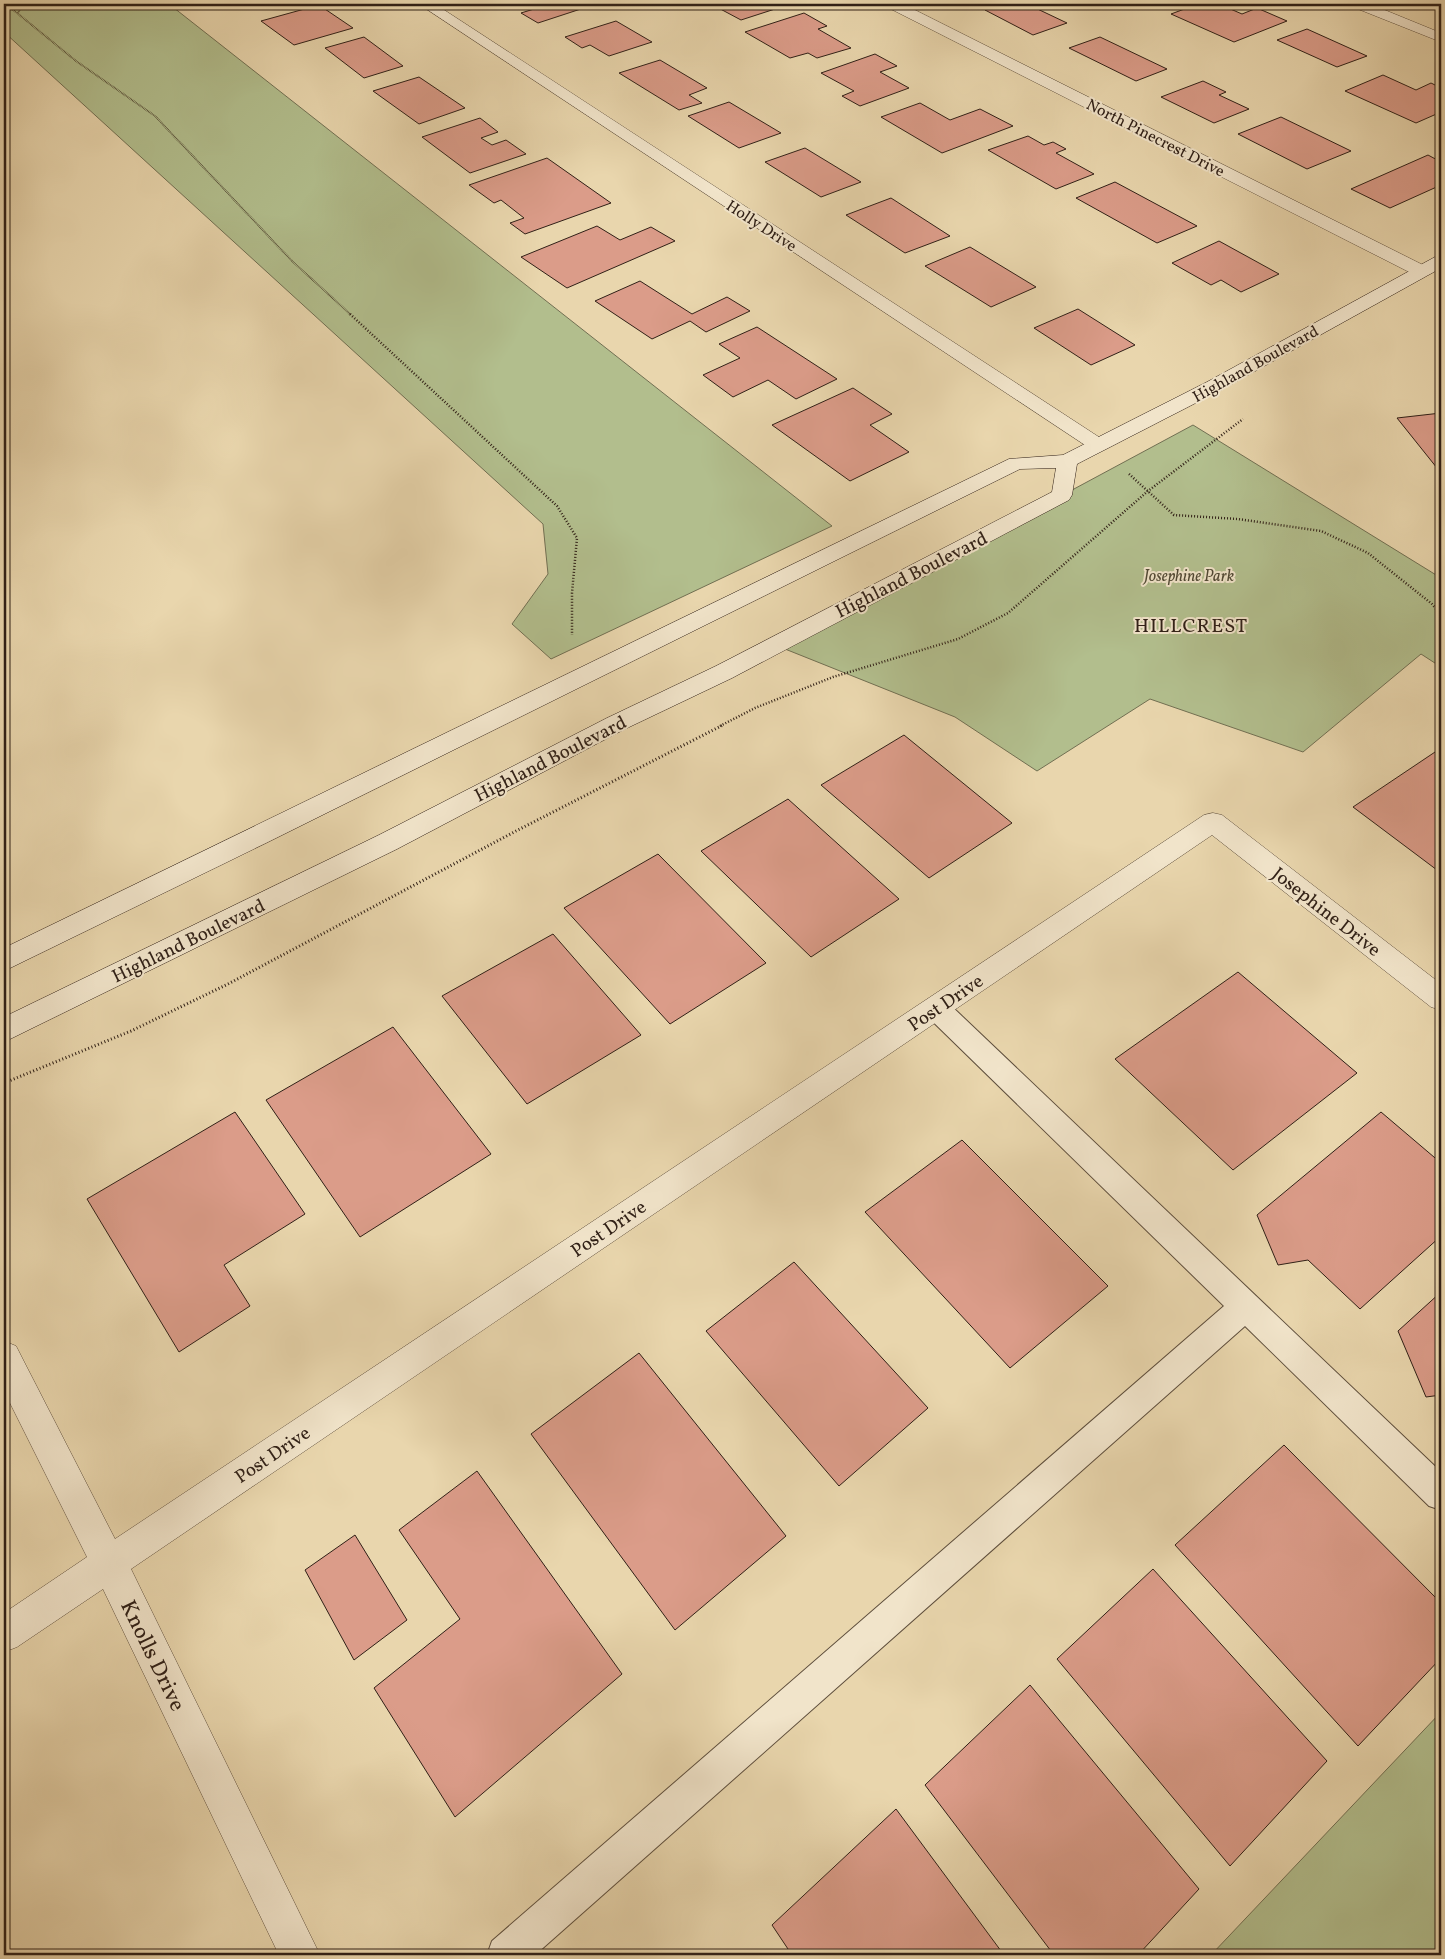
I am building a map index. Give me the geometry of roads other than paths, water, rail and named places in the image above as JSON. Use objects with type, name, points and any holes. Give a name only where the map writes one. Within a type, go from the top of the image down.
[{"type":"street","name":"Holly Drive","points":[[426,4],[1098,446]]},
{"type":"street","name":"North Pinecrest Drive","points":[[892,4],[1420,271]]},
{"type":"street","points":[[1358,4],[1441,38]]},
{"type":"street","name":"Highland Boulevard","points":[[4,960],[572,680],[697,622],[1016,463],[1067,461],[1098,446],[1214,386],[1441,261]]},
{"type":"street","name":"Highland Boulevard","points":[[4,1030],[388,842],[615,724],[724,672],[1062,495],[1067,461]]},
{"type":"street","name":"Josephine Drive","points":[[1213,822],[1441,999]]},
{"type":"street","name":"Post Drive","points":[[4,1634],[1213,822]]},
{"type":"street","name":"Knolls Drive","points":[[4,1357],[108,1563],[300,1955]]},
{"type":"lane","points":[[936,1008],[1441,1494]]},
{"type":"lane","points":[[506,1955],[1246,1306]]},
{"type":"district","name":"HILLCREST","points":[[1191,625]]},
{"type":"park label","name":"Josephine Park","points":[[1189,575]]}]
